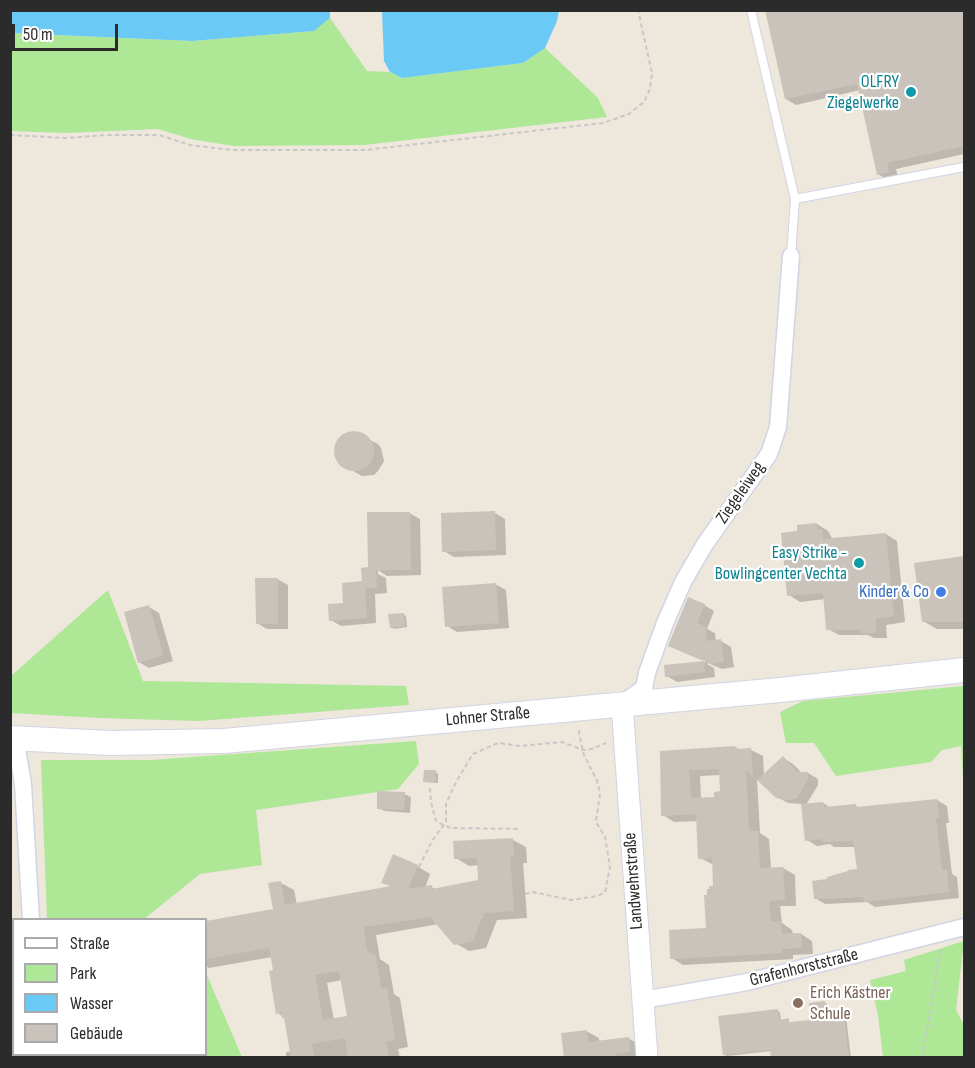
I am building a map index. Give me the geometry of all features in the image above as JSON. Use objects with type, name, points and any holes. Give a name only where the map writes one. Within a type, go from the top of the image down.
[{"type":"main road","name":"Lohner Straße","points":[[13,738],[111,743],[224,741],[582,709],[964,670]]},
{"type":"street","name":"Ziegeleiweg","points":[[622,704],[644,687],[665,623],[683,582],[705,544],[769,454],[778,427],[791,256]]},
{"type":"street","name":"Landwehrstraße","points":[[622,704],[647,1058]]},
{"type":"street","points":[[13,738],[23,784],[31,918]]},
{"type":"street","name":"Grafenhorststraße","points":[[643,1000],[747,982],[964,927]]},
{"type":"lane","points":[[752,10],[795,200],[791,256]]},
{"type":"lane","points":[[795,200],[964,167]]},
{"type":"path","points":[[10,135],[66,138],[159,135],[190,145],[232,150],[365,150],[603,123],[629,114],[644,102],[650,89],[652,73],[638,10]]},
{"type":"path","points":[[525,894],[533,892],[571,900],[598,896],[605,892],[610,867],[605,837],[596,822],[600,793],[579,734],[582,709]]},
{"type":"path","points":[[419,867],[432,841],[446,822],[446,804],[473,754],[498,743],[520,746],[562,742],[583,750],[608,742],[624,741]]},
{"type":"path","points":[[430,788],[436,821],[443,825],[451,828],[519,829]]},
{"type":"path","points":[[922,1058],[943,933]]},
{"type":"green space","points":[[330,18],[367,71],[390,72],[402,78],[523,63],[545,48],[598,98],[607,117],[364,145],[233,146],[191,139],[158,129],[66,133],[11,131],[11,33],[192,41],[313,31]]},
{"type":"green space","points":[[108,590],[143,681],[406,686],[409,705],[198,721],[11,713],[11,676]]},
{"type":"green space","points":[[964,686],[964,792],[961,746],[942,750],[931,762],[836,776],[814,743],[786,743],[780,712],[803,701]]},
{"type":"green space","points":[[416,741],[419,764],[398,789],[256,810],[262,865],[200,874],[145,918],[47,918],[41,760],[151,760]]},
{"type":"green space","points":[[964,941],[956,1010],[964,1025],[964,1057],[883,1057],[878,1015],[870,980],[906,971],[904,960]]},
{"type":"green space","points":[[207,975],[242,1057],[53,1057],[207,1056]]},
{"type":"water","points":[[11,10],[330,10],[330,18],[314,31],[192,41],[11,33]]},
{"type":"water","points":[[382,10],[559,11],[545,48],[523,63],[402,78],[390,72],[384,61]]},
{"type":"building","name":"OLFRY Ziegelwerke","points":[[765,10],[964,10],[964,146],[887,163],[889,172],[877,175],[857,84],[785,99]]},
{"type":"building","points":[[354,431],[362,432],[368,437],[373,443],[373,459],[368,465],[362,470],[354,471],[346,470],[340,465],[335,459],[334,451],[335,443],[340,437],[346,432]]},
{"type":"building","points":[[495,511],[496,550],[442,552],[441,513]]},
{"type":"building","points":[[367,512],[410,512],[411,570],[376,570],[377,588],[365,588],[367,618],[329,621],[328,604],[343,603],[342,583],[362,581],[361,568],[368,567]]},
{"type":"building","name":"Easy Strike - Bowlingcenter Vechta","points":[[817,523],[817,529],[822,529],[823,539],[886,533],[894,616],[876,619],[876,633],[861,633],[861,630],[826,630],[823,593],[787,596],[781,533],[797,531],[797,525]]},
{"type":"building","name":"Kinder & Co","points":[[964,556],[964,622],[922,622],[914,563]]},
{"type":"building","points":[[255,578],[278,578],[278,624],[256,624]]},
{"type":"building","points":[[496,583],[499,623],[445,627],[442,587]]},
{"type":"building","points":[[688,597],[705,604],[697,623],[705,626],[707,641],[721,639],[724,662],[711,664],[668,646]]},
{"type":"building","points":[[149,605],[163,655],[138,663],[124,612]]},
{"type":"building","points":[[404,613],[405,626],[390,628],[388,614]]},
{"type":"building","points":[[704,661],[705,672],[665,677],[664,665]]},
{"type":"building","points":[[735,746],[736,749],[751,748],[753,777],[746,770],[749,831],[758,831],[760,868],[783,867],[785,900],[769,901],[771,922],[781,921],[782,934],[801,933],[802,948],[782,949],[782,953],[670,959],[669,930],[706,928],[704,895],[707,895],[709,886],[713,886],[712,858],[698,859],[696,814],[661,816],[660,751]],"holes":[[[719,769],[720,791],[714,792],[714,797],[691,798],[689,770]]]},
{"type":"building","points":[[783,756],[797,772],[808,772],[808,779],[797,798],[788,800],[776,798],[757,780]]},
{"type":"building","points":[[424,770],[436,770],[435,783],[423,782]]},
{"type":"building","points":[[377,791],[405,792],[404,810],[377,809]]},
{"type":"building","points":[[937,799],[939,818],[936,818],[942,870],[947,870],[949,892],[864,902],[863,897],[814,899],[812,881],[827,879],[827,877],[848,870],[857,869],[853,841],[822,842],[822,839],[805,841],[801,804],[823,802],[824,807],[856,804],[856,807]]},
{"type":"building","points":[[513,838],[514,856],[510,856],[514,911],[484,913],[473,941],[454,945],[430,917],[364,927],[367,950],[376,956],[381,989],[387,988],[395,1040],[386,1042],[389,1058],[348,1058],[345,1038],[312,1044],[315,1058],[291,1058],[284,1018],[281,1013],[276,1014],[269,971],[273,970],[269,948],[207,959],[207,921],[273,909],[268,883],[281,881],[285,905],[391,886],[381,883],[393,854],[418,865],[408,889],[432,885],[432,889],[478,880],[477,858],[454,859],[453,841]],"holes":[[[339,971],[347,1016],[323,1020],[315,975]]]},
{"type":"building","points":[[825,1001],[827,1016],[844,1014],[849,1058],[771,1058],[770,1050],[723,1055],[718,1016],[778,1009],[779,1020],[789,1018],[789,1022],[811,1020],[809,1003]]},
{"type":"building","points":[[587,1030],[588,1042],[629,1037],[630,1052],[615,1054],[615,1058],[564,1058],[561,1033]]},
{"type":"place","name":"OLFRY Ziegelwerke","points":[[911,92]]},
{"type":"place","name":"Easy Strike - Bowlingcenter Vechta","points":[[859,563]]},
{"type":"place","name":"Kinder & Co","points":[[941,592]]},
{"type":"place","name":"Erich Kästner Schule","points":[[798,1003]]}]
